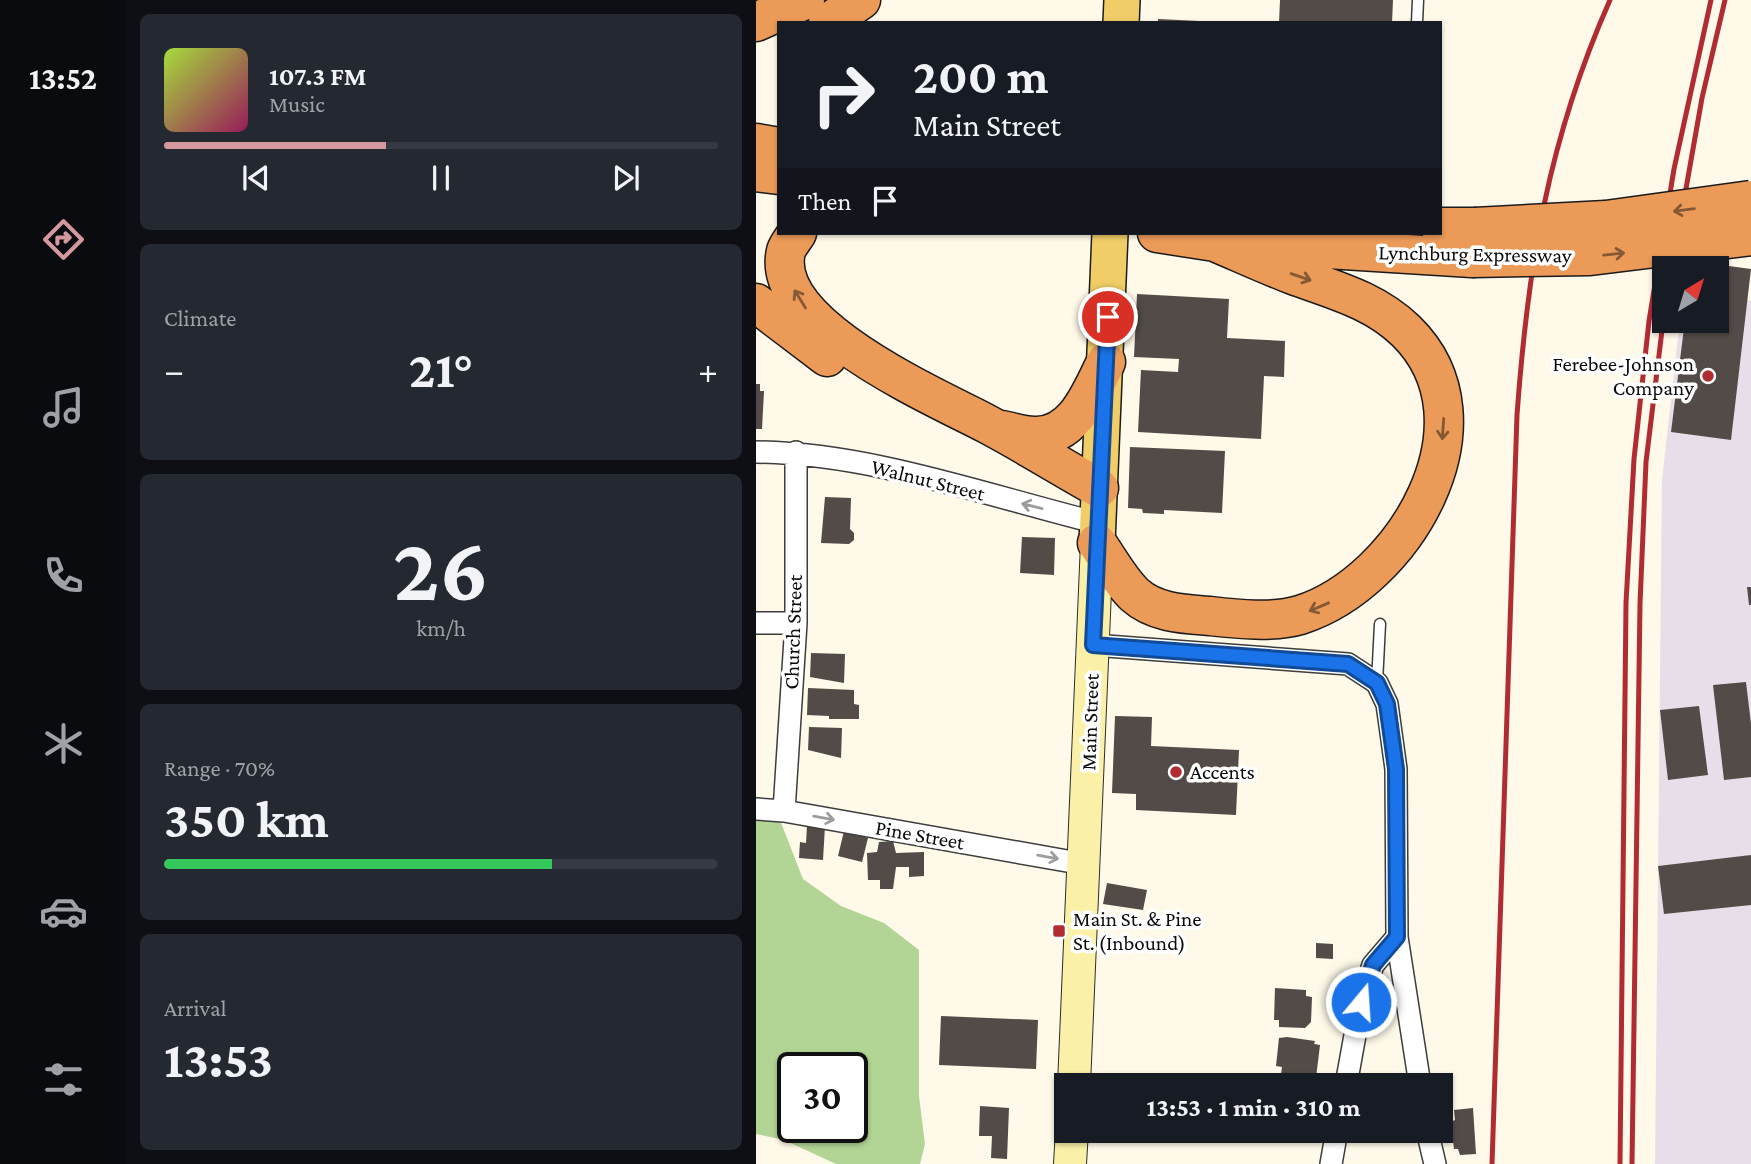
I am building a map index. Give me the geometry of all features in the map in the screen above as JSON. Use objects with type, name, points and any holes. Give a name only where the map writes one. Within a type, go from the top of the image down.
[{"type":"highway","points":[[756,22],[805,0]]},
{"type":"highway","points":[[831,21],[861,0]]},
{"type":"highway","points":[[756,143],[777,147]]},
{"type":"highway","points":[[756,172],[777,175]]},
{"type":"highway","name":"Lynchburg Expressway","points":[[1170,235],[1215,242],[1463,237],[1751,200]]},
{"type":"highway","points":[[796,235],[786,251],[787,271],[796,298],[830,336],[873,364],[997,429],[1098,516],[1136,596],[1154,607],[1175,613],[1278,619],[1299,615],[1330,601],[1366,576],[1402,537],[1432,482],[1441,452],[1443,401],[1429,361],[1407,332],[1376,308],[1351,295],[1292,275],[1215,242]]},
{"type":"highway","name":"Lynchburg Expressway","points":[[1463,237],[1590,257],[1751,236]]},
{"type":"highway","points":[[756,303],[822,354],[1098,516]]},
{"type":"highway","points":[[997,429],[1035,436],[1065,426],[1079,414],[1106,362]]},
{"type":"main road","points":[[1121,21],[1122,0]]},
{"type":"main road","name":"Main Street","points":[[1075,1073],[1110,235]]},
{"type":"main road","points":[[1070,1164],[1071,1143]]},
{"type":"street","name":"Walnut Street","points":[[756,452],[796,452],[869,465],[1098,516]]},
{"type":"street","name":"Church Street","points":[[784,811],[796,623],[796,452]]},
{"type":"street","points":[[756,623],[796,623]]},
{"type":"street","points":[[1093,645],[1348,664],[1377,683],[1387,704],[1396,769],[1397,937],[1418,1073]]},
{"type":"street","name":"Pine Street","points":[[756,809],[784,811],[1084,864]]},
{"type":"street","points":[[1348,1073],[1361,1002],[1373,965],[1397,937]]},
{"type":"street","points":[[1331,1164],[1335,1143]]},
{"type":"street","points":[[1430,1143],[1435,1164]]},
{"type":"lane","points":[[1417,21],[1418,0]]},
{"type":"lane","points":[[1377,683],[1380,624]]},
{"type":"shaded area","points":[[1729,270],[1748,272],[1747,300],[1751,301],[1751,1164],[1655,1164],[1662,480],[1679,333],[1729,333]]},
{"type":"green space","points":[[756,820],[780,820],[803,879],[841,906],[884,923],[919,950],[919,1096],[925,1144],[920,1164],[836,1164],[790,1143],[868,1143],[868,1052],[777,1052],[777,1138],[756,1134]]},
{"type":"building","points":[[1280,0],[1393,0],[1392,21],[1279,21]]},
{"type":"building","points":[[1158,19],[1199,21],[1158,21]]},
{"type":"building","name":"Ferebee-Johnson Company","points":[[1729,266],[1751,269],[1731,440],[1671,432],[1683,333],[1729,333]]},
{"type":"building","points":[[1137,294],[1229,299],[1227,338],[1285,341],[1284,377],[1264,376],[1261,439],[1138,432],[1141,370],[1178,372],[1179,359],[1134,357]]},
{"type":"building","points":[[756,384],[760,384],[760,391],[764,391],[762,429],[756,429]]},
{"type":"building","points":[[1130,447],[1225,451],[1222,513],[1164,510],[1164,514],[1143,513],[1142,509],[1128,508]]},
{"type":"building","points":[[825,497],[851,498],[850,529],[854,533],[854,540],[849,544],[821,543]]},
{"type":"building","points":[[1022,537],[1055,538],[1054,575],[1020,573]]},
{"type":"building","points":[[1747,587],[1751,587],[1751,605],[1749,605]]},
{"type":"building","points":[[811,653],[845,654],[844,683],[810,677]]},
{"type":"building","points":[[1746,682],[1751,724],[1751,777],[1724,780],[1713,685]]},
{"type":"building","points":[[808,688],[854,690],[854,704],[859,705],[859,719],[829,719],[829,716],[807,715]]},
{"type":"building","points":[[1699,706],[1708,775],[1668,780],[1660,710]]},
{"type":"building","name":"Accents","points":[[1115,716],[1152,717],[1151,746],[1239,750],[1236,815],[1136,810],[1136,794],[1112,793]]},
{"type":"building","points":[[809,727],[842,728],[841,758],[808,750]]},
{"type":"building","points":[[807,825],[825,826],[823,860],[799,858],[800,842],[806,843]]},
{"type":"building","points":[[844,831],[868,838],[862,862],[838,856]]},
{"type":"building","points":[[893,841],[896,853],[924,852],[924,876],[909,877],[909,867],[896,867],[893,889],[880,889],[880,880],[868,880],[867,853],[877,852],[879,842]]},
{"type":"building","points":[[1751,855],[1751,905],[1664,914],[1658,866]]},
{"type":"building","points":[[1107,883],[1147,890],[1143,910],[1103,904]]},
{"type":"building","points":[[1316,943],[1333,944],[1333,959],[1316,958]]},
{"type":"building","points":[[1275,988],[1306,990],[1306,996],[1312,997],[1311,1022],[1305,1028],[1279,1027],[1279,1020],[1274,1020]]},
{"type":"building","points":[[941,1016],[1038,1020],[1036,1069],[939,1065]]},
{"type":"building","points":[[1279,1038],[1315,1041],[1314,1044],[1320,1045],[1317,1073],[1281,1073],[1282,1067],[1276,1066]]},
{"type":"building","points":[[980,1106],[1009,1108],[1007,1159],[991,1158],[992,1136],[979,1136]]},
{"type":"building","points":[[1473,1108],[1476,1154],[1460,1155],[1458,1149],[1454,1149],[1454,1110]]},
{"type":"railway","points":[[1492,1164],[1517,415],[1527,306],[1544,203],[1556,153],[1571,103],[1610,0]]},
{"type":"railway","points":[[1620,1164],[1626,603],[1634,459],[1649,321],[1674,169],[1711,0]]},
{"type":"railway","points":[[1674,256],[1702,98],[1725,0]]},
{"type":"railway","points":[[1632,1164],[1640,604],[1646,462],[1662,333]]},
{"type":"place","name":"Ferebee-Johnson Company","points":[[1708,376]]},
{"type":"place","name":"Accents","points":[[1176,772]]},
{"type":"place","name":"Main St. & Pine St. (Inbound)","points":[[1059,931]]},
{"type":"route","points":[[1108,317],[1093,645],[1348,664],[1377,683],[1387,704],[1396,769],[1397,937],[1373,965],[1361,1002]]}]
